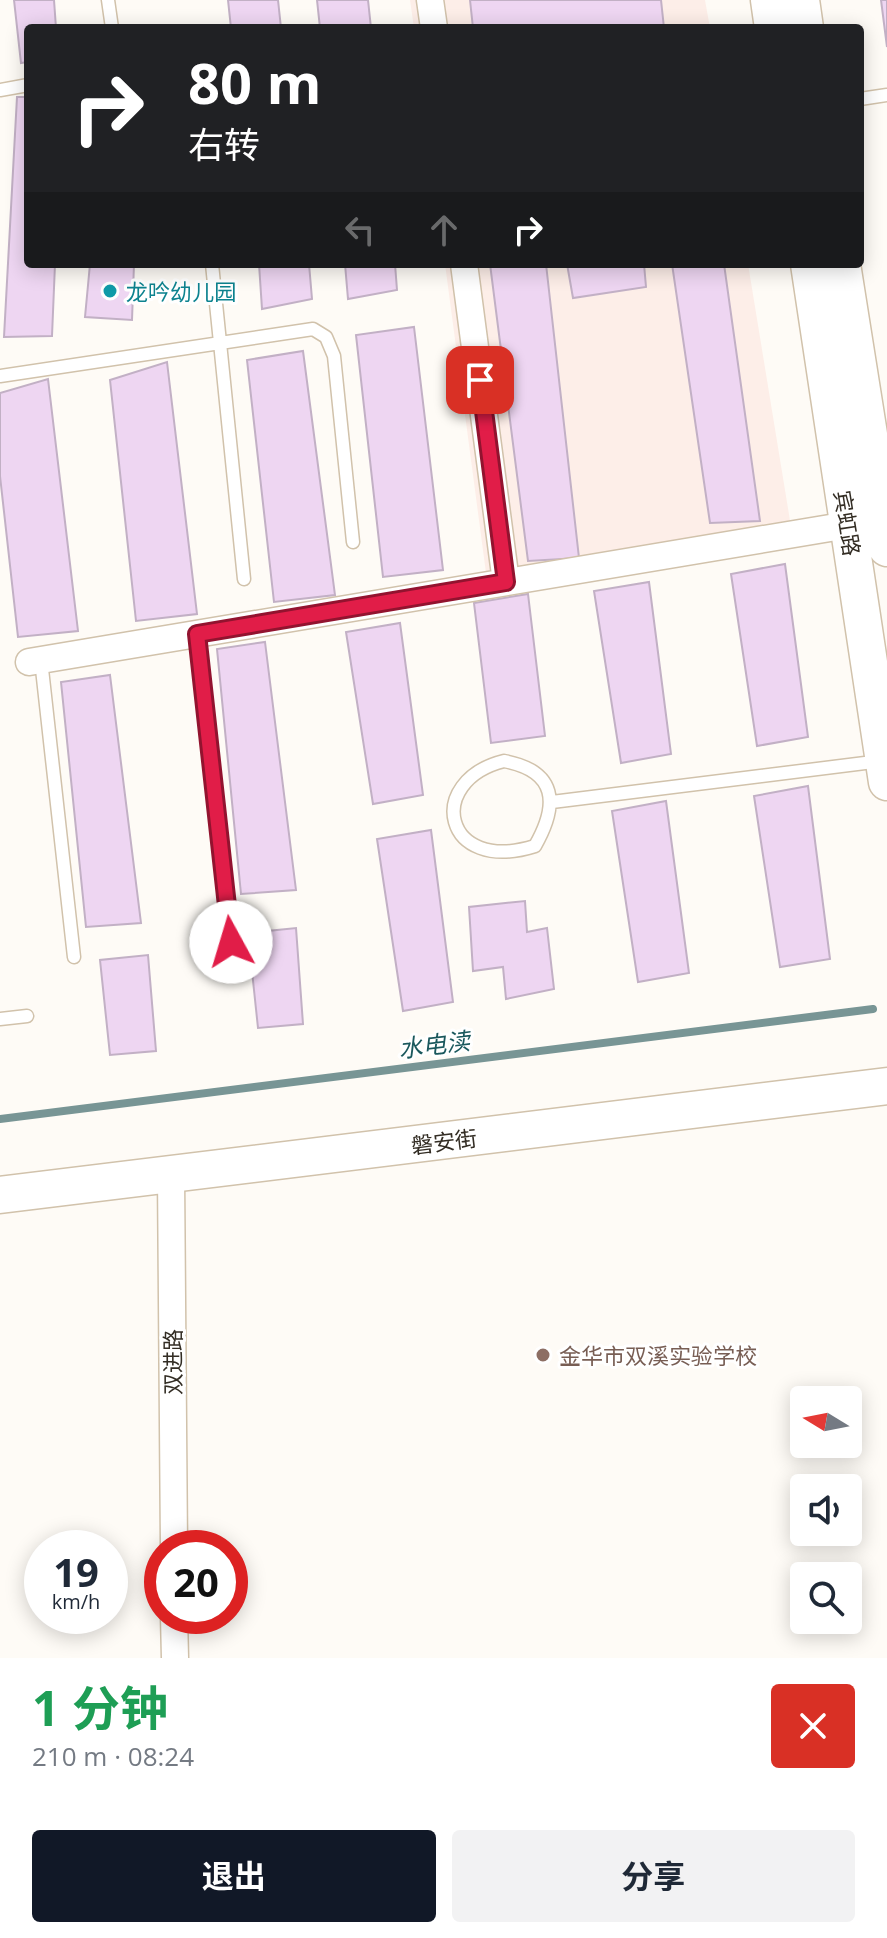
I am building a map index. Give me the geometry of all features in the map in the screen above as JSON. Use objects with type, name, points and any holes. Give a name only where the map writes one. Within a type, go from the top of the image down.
[{"type":"street","points":[[430,0],[433,24]]},
{"type":"street","points":[[769,0],[772,24]]},
{"type":"street","points":[[801,0],[804,24]]},
{"type":"street","points":[[465,268],[506,582]]},
{"type":"street","name":"宾虹路","points":[[810,268],[885,771]]},
{"type":"street","name":"宾虹路","points":[[843,268],[887,548]]},
{"type":"street","points":[[35,661],[848,525]]},
{"type":"street","name":"磐安街","points":[[0,1195],[887,1086]]},
{"type":"street","name":"双进路","points":[[171,1175],[174,1530]]},
{"type":"street","points":[[174,1634],[175,1658]]},
{"type":"lane","points":[[108,0],[111,24]]},
{"type":"lane","points":[[0,90],[24,86]]},
{"type":"lane","points":[[864,98],[887,95]]},
{"type":"lane","points":[[212,268],[244,579]]},
{"type":"lane","points":[[0,376],[313,329],[326,337],[334,356],[353,542]]},
{"type":"lane","points":[[197,634],[231,942]]},
{"type":"lane","points":[[35,661],[74,957]]},
{"type":"lane","points":[[504,761],[525,765],[541,775],[552,802],[545,828],[535,846],[509,854],[482,850],[466,843],[455,824],[455,799],[467,779],[482,767],[504,761]]},
{"type":"lane","points":[[552,802],[885,771]]},
{"type":"lane","points":[[0,1019],[27,1016]]},
{"type":"shaded area","points":[[410,0],[705,0],[709,24],[413,24]]},
{"type":"shaded area","points":[[446,268],[749,268],[794,545],[486,573]]},
{"type":"building","points":[[14,0],[54,0],[56,24],[24,24],[24,63],[21,63]]},
{"type":"building","points":[[228,0],[278,0],[281,24],[231,24]]},
{"type":"building","points":[[317,0],[368,0],[371,24],[320,24]]},
{"type":"building","points":[[470,0],[661,0],[664,24],[473,24]]},
{"type":"building","points":[[881,0],[887,0],[887,47]]},
{"type":"building","points":[[17,97],[24,97],[24,268],[55,268],[52,336],[4,337]]},
{"type":"building","name":"龙吟幼儿园","points":[[90,268],[134,268],[132,320],[85,317]]},
{"type":"building","points":[[259,268],[309,268],[312,299],[262,309]]},
{"type":"building","points":[[345,268],[395,268],[397,290],[348,299]]},
{"type":"building","points":[[491,268],[546,268],[579,558],[528,561]]},
{"type":"building","points":[[568,268],[644,268],[646,287],[573,298]]},
{"type":"building","points":[[673,268],[725,268],[760,521],[710,523]]},
{"type":"building","points":[[414,327],[443,570],[383,577],[356,335]]},
{"type":"building","points":[[303,351],[335,595],[274,602],[247,360]]},
{"type":"building","points":[[167,362],[197,614],[136,621],[110,380]]},
{"type":"building","points":[[48,379],[78,631],[18,637],[0,476],[0,393]]},
{"type":"building","points":[[785,564],[808,737],[757,746],[731,574]]},
{"type":"building","points":[[649,582],[671,754],[621,763],[594,591]]},
{"type":"building","points":[[528,594],[545,736],[491,743],[474,603]]},
{"type":"building","points":[[400,623],[423,795],[373,804],[346,632]]},
{"type":"building","points":[[265,642],[296,890],[241,894],[217,649]]},
{"type":"building","points":[[110,675],[141,923],[86,927],[61,682]]},
{"type":"building","points":[[808,786],[830,959],[780,967],[754,796]]},
{"type":"building","points":[[666,801],[689,973],[638,982],[612,811]]},
{"type":"building","points":[[431,830],[453,1002],[403,1011],[377,839]]},
{"type":"building","points":[[525,901],[527,932],[547,928],[554,989],[506,999],[503,967],[473,971],[469,907]]},
{"type":"building","points":[[296,928],[303,1024],[258,1028],[248,933]]},
{"type":"building","points":[[148,955],[156,1051],[110,1055],[100,960]]},
{"type":"waterway","name":"水电渎","points":[[0,1119],[873,1009]]},
{"type":"place","name":"龙吟幼儿园","points":[[110,291]]},
{"type":"place","name":"金华市双溪实验学校","points":[[543,1355]]},
{"type":"route","points":[[231,942],[197,634],[506,582],[480,380]]}]
